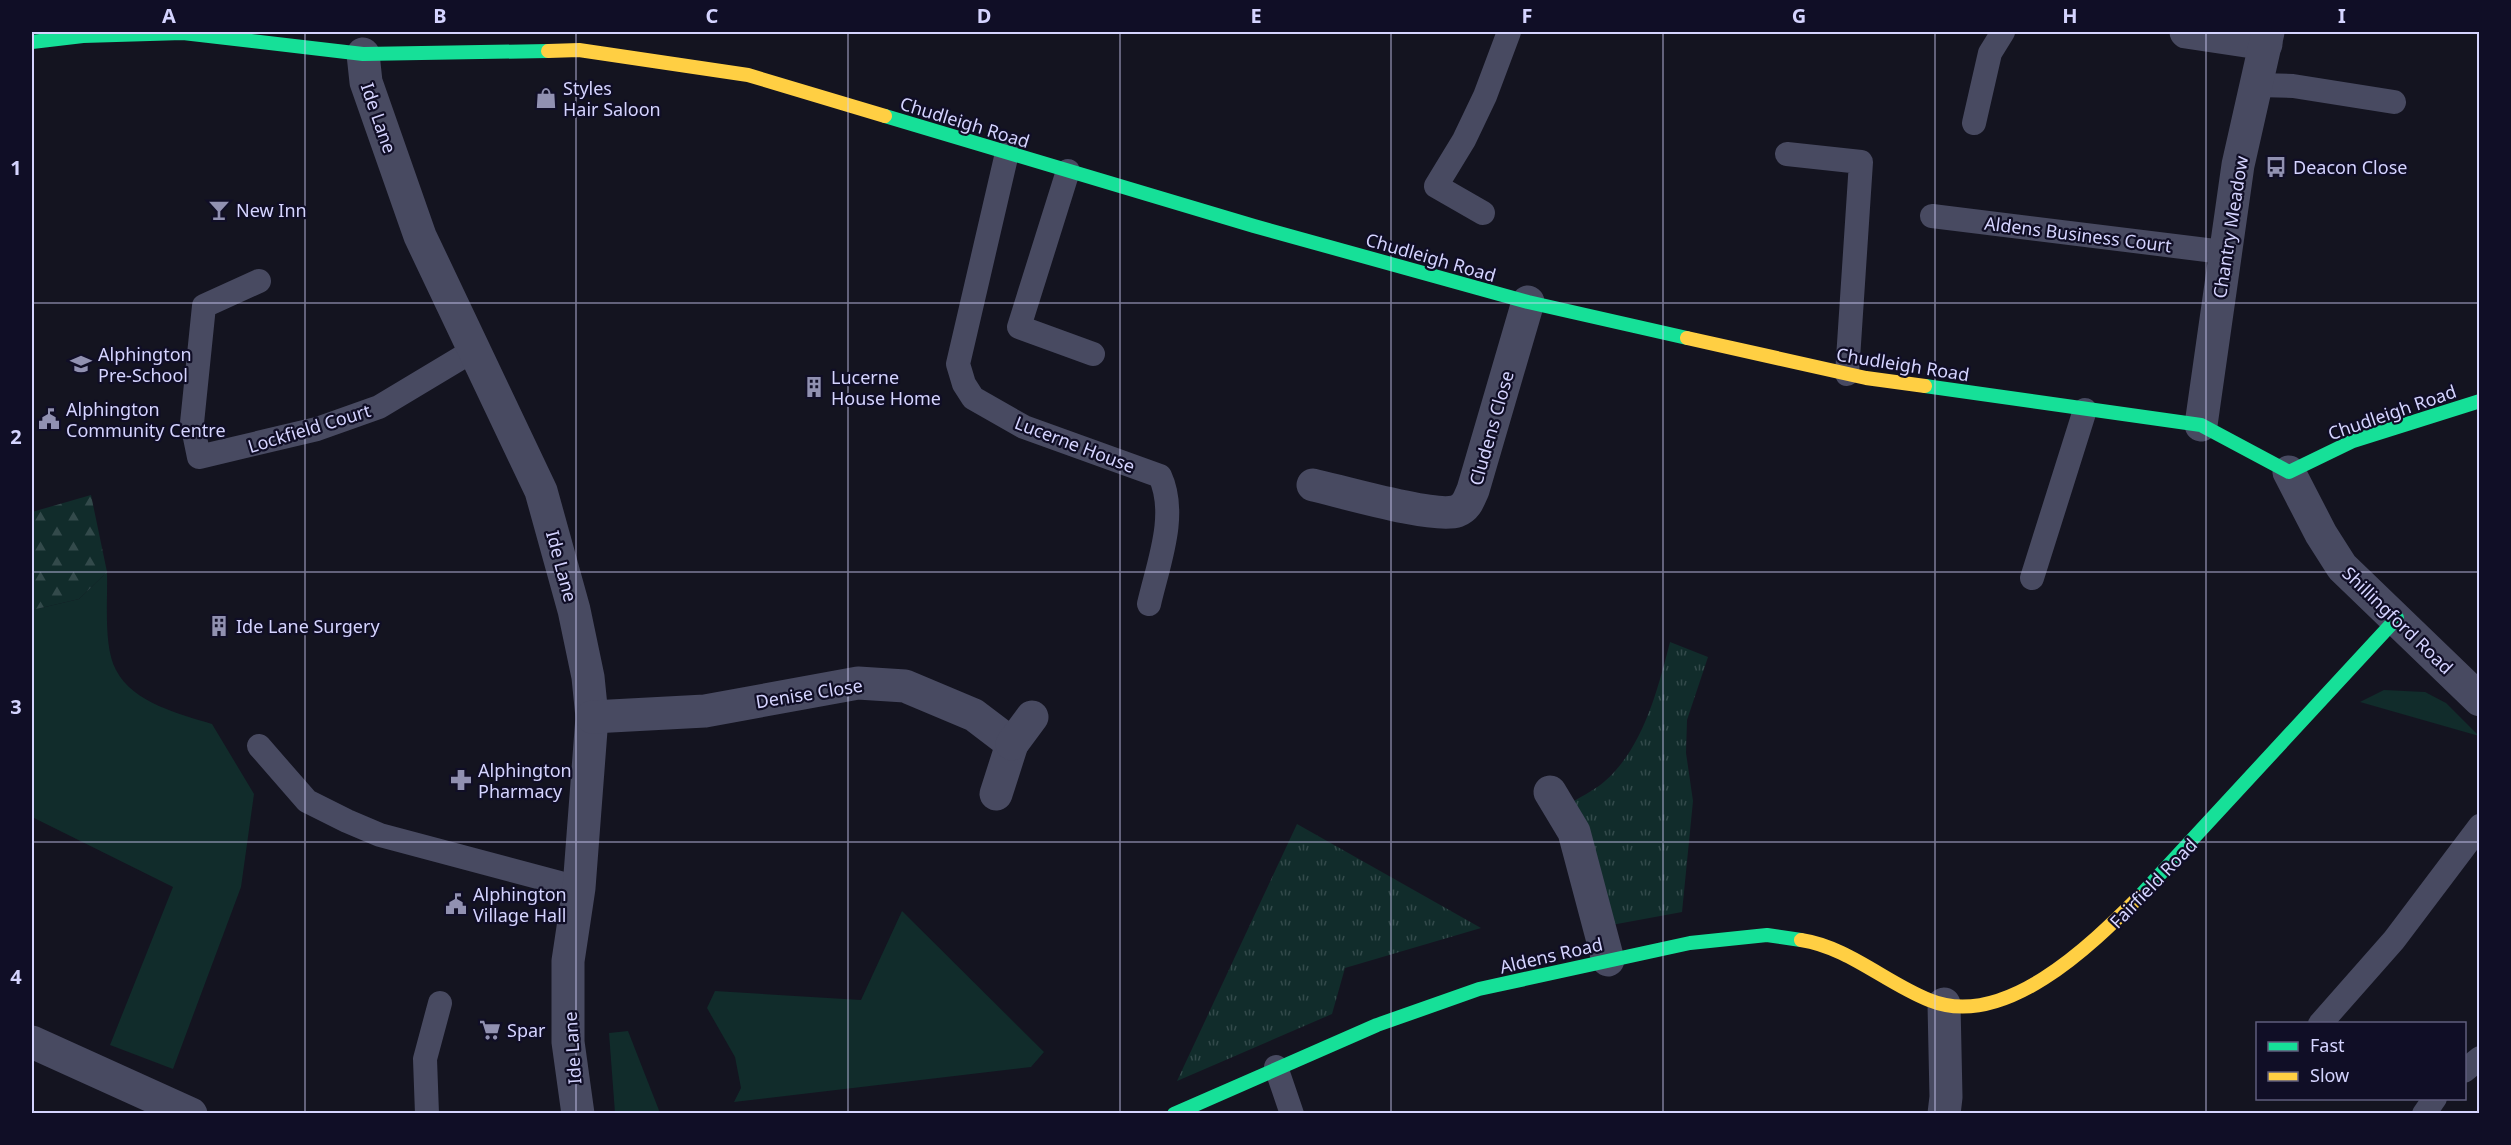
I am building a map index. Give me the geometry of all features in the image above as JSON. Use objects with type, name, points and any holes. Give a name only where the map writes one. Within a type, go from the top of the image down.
[{"type":"street","points":[[2187,32],[2267,38]]},
{"type":"street","name":"Chudleigh Road","points":[[39,38],[183,33],[308,40],[363,54],[579,50],[748,75],[1068,171],[1528,302],[1847,374],[2201,425],[2289,472],[2353,441],[2480,401]]},
{"type":"street","name":"Chantry Meadow","points":[[2201,425],[2212,363],[2223,252],[2238,165],[2267,38]]},
{"type":"street","name":"Ide Lane","points":[[363,54],[366,82],[414,224],[541,491],[574,610],[588,677],[592,717],[579,888],[568,961],[568,1042],[578,1113]]},
{"type":"street","name":"Cludens Close","points":[[1313,485],[1432,512],[1455,512],[1466,506],[1473,490],[1528,302]]},
{"type":"street","name":"Shillingford Road","points":[[2289,472],[2321,534],[2342,567],[2480,700]]},
{"type":"street","name":"Fairfield Road","points":[[1944,1004],[1981,1005],[2012,996],[2065,965],[2101,936],[2218,816],[2397,618]]},
{"type":"street","name":"Denise Close","points":[[592,717],[705,711],[858,683],[905,686],[974,715],[1012,744]]},
{"type":"street","points":[[996,794],[1012,744],[1032,717]]},
{"type":"street","points":[[1550,792],[1574,832],[1608,960]]},
{"type":"street","name":"Aldens Road","points":[[1174,1113],[1377,1025],[1479,989],[1690,943],[1767,935],[1807,941],[1842,954],[1906,990],[1944,1004]]},
{"type":"street","points":[[1944,1004],[1946,1097],[1944,1113]]},
{"type":"street","points":[[32,1042],[191,1113]]},
{"type":"lane","points":[[1483,213],[1436,186],[1464,140],[1485,96],[1509,32]]},
{"type":"lane","points":[[1974,123],[1988,61],[2003,32]]},
{"type":"lane","points":[[2258,85],[2294,86],[2394,102]]},
{"type":"lane","name":"Lucerne House","points":[[1007,153],[958,364],[964,384],[973,398],[1024,427],[1160,476],[1166,489],[1169,511],[1149,604]]},
{"type":"lane","points":[[1787,154],[1861,162],[1847,374]]},
{"type":"lane","points":[[1068,171],[1019,327],[1094,354]]},
{"type":"lane","name":"Aldens Business Court","points":[[1932,216],[2223,252]]},
{"type":"lane","name":"Lockfield Court","points":[[259,281],[204,306],[192,423],[199,457],[317,429],[379,408],[474,350]]},
{"type":"lane","points":[[2032,578],[2085,410]]},
{"type":"lane","points":[[259,746],[307,801],[347,821],[380,835],[579,888]]},
{"type":"lane","points":[[2321,1022],[2394,940],[2480,826]]},
{"type":"lane","points":[[427,1113],[425,1059],[440,1003]]},
{"type":"lane","points":[[2466,1069],[2480,1058]]},
{"type":"lane","points":[[1276,1067],[1292,1113]]},
{"type":"lane","points":[[2424,1113],[2434,1100]]},
{"type":"green space","points":[[91,495],[107,572],[79,599],[32,610],[32,512]]},
{"type":"green space","points":[[107,572],[109,648],[116,670],[134,691],[145,699],[158,706],[212,724],[254,794],[241,887],[173,1069],[110,1045],[173,887],[32,817],[32,610],[79,599]]},
{"type":"green space","points":[[1670,642],[1708,657],[1687,720],[1686,753],[1693,801],[1682,912],[1606,926],[1574,801],[1605,781],[1630,752],[1654,698]]},
{"type":"green space","points":[[2384,690],[2425,692],[2446,703],[2479,736],[2360,702]]},
{"type":"green space","points":[[1297,824],[1481,928],[1345,968],[1332,1014],[1177,1081]]},
{"type":"green space","points":[[902,911],[1044,1052],[1031,1067],[734,1102],[741,1088],[735,1057],[707,1008],[715,991],[861,1000]]},
{"type":"green space","points":[[628,1031],[660,1113],[615,1113],[609,1033]]},
{"type":"traffic: fast","points":[[32,42],[83,36],[183,33],[363,54],[548,51]]},
{"type":"traffic: fast","points":[[885,116],[1254,226],[1528,302],[1687,338]]},
{"type":"traffic: fast","points":[[1925,386],[2201,425],[2289,472],[2353,441],[2480,401]]},
{"type":"traffic: fast","points":[[2139,897],[2397,618]]},
{"type":"traffic: fast","points":[[1174,1114],[1377,1025],[1479,989],[1690,943],[1767,935],[1801,940]]},
{"type":"traffic: slow","points":[[548,51],[579,50],[748,75],[885,116]]},
{"type":"traffic: slow","points":[[1687,338],[1866,378],[1925,386]]},
{"type":"traffic: slow","points":[[1801,940],[1835,950],[1929,1000],[1958,1006],[1987,1004],[2016,994],[2071,959],[2139,897]]},
{"type":"place","name":"Styles Hair Saloon","points":[[546,98]]},
{"type":"place","name":"Deacon Close","points":[[2276,167]]},
{"type":"place","name":"New Inn","points":[[219,210]]},
{"type":"place","name":"Alphington Pre-School","points":[[81,364]]},
{"type":"place","name":"Lucerne House Home","points":[[814,387]]},
{"type":"place","name":"Alphington Community Centre","points":[[49,419]]},
{"type":"place","name":"Ide Lane Surgery","points":[[219,626]]},
{"type":"place","name":"Alphington Pharmacy","points":[[461,780]]},
{"type":"place","name":"Alphington Village Hall","points":[[456,904]]},
{"type":"place","name":"Spar","points":[[490,1030]]}]
